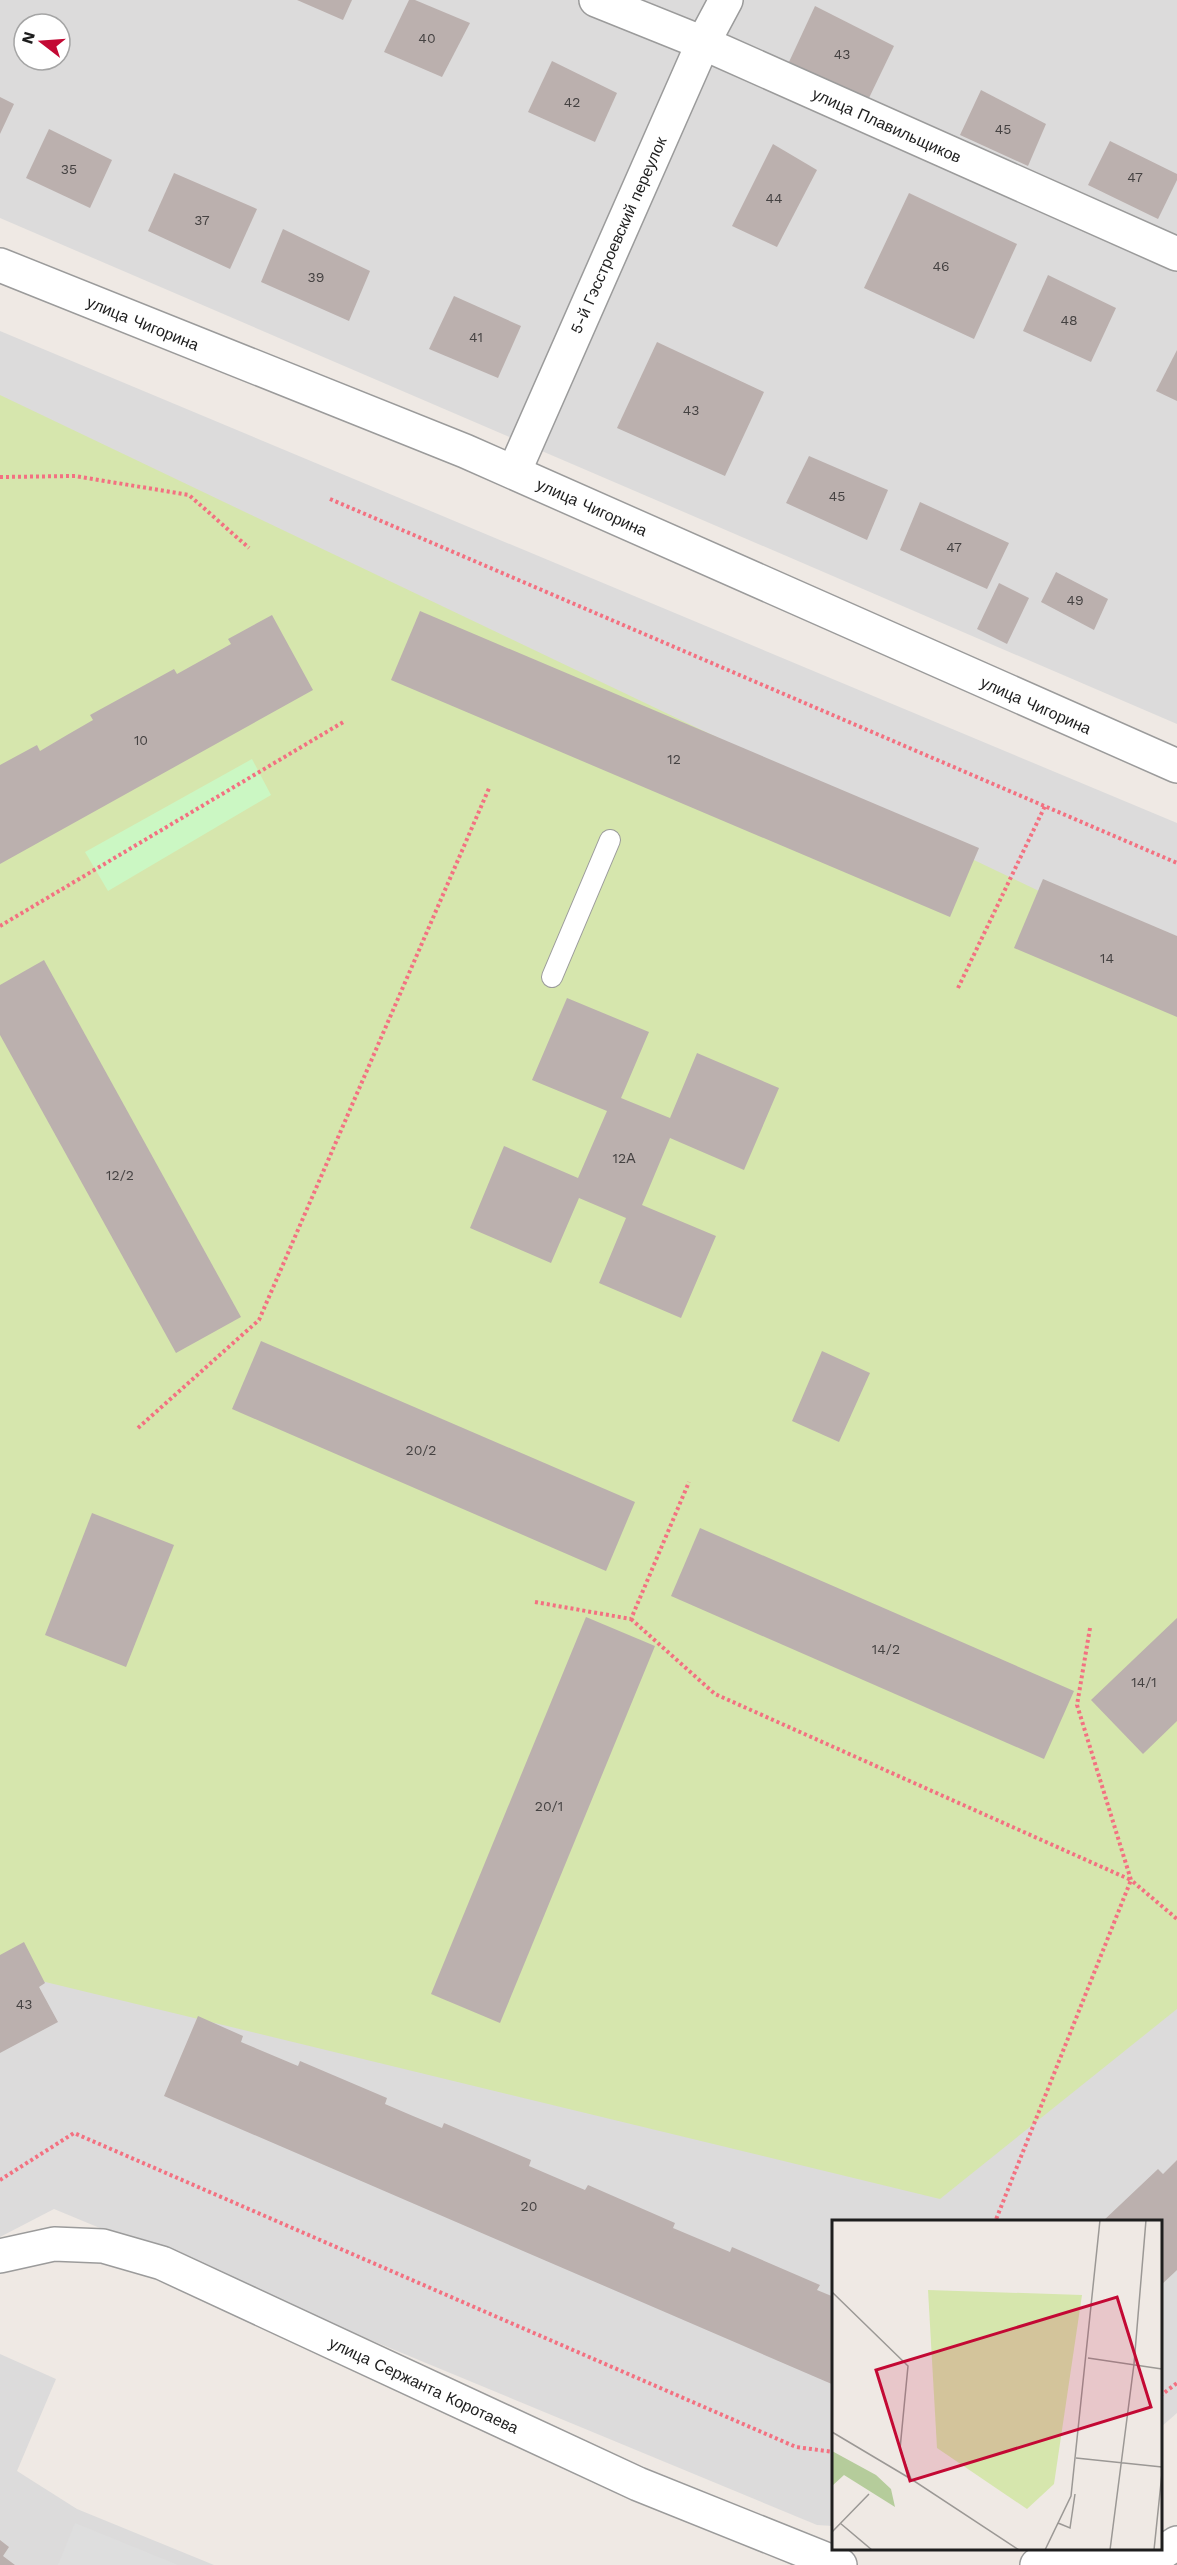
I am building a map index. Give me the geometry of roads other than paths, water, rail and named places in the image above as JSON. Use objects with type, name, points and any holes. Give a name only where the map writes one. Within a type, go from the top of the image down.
[{"type":"street","name":"улица Плавильщиков","points":[[596,0],[703,43],[1177,254]]},
{"type":"street","name":"5-й Гэсстроевский переулок","points":[[514,472],[703,43],[726,0]]},
{"type":"street","name":"улица Чигорина","points":[[0,265],[514,472],[1177,766]]},
{"type":"street","name":"улица Сержанта Коротаева","points":[[0,2256],[54,2244],[103,2246],[162,2263],[638,2484],[840,2565]]},
{"type":"street","points":[[1037,2565],[1163,2554]]},
{"type":"lane","points":[[552,977],[610,840]]}]
